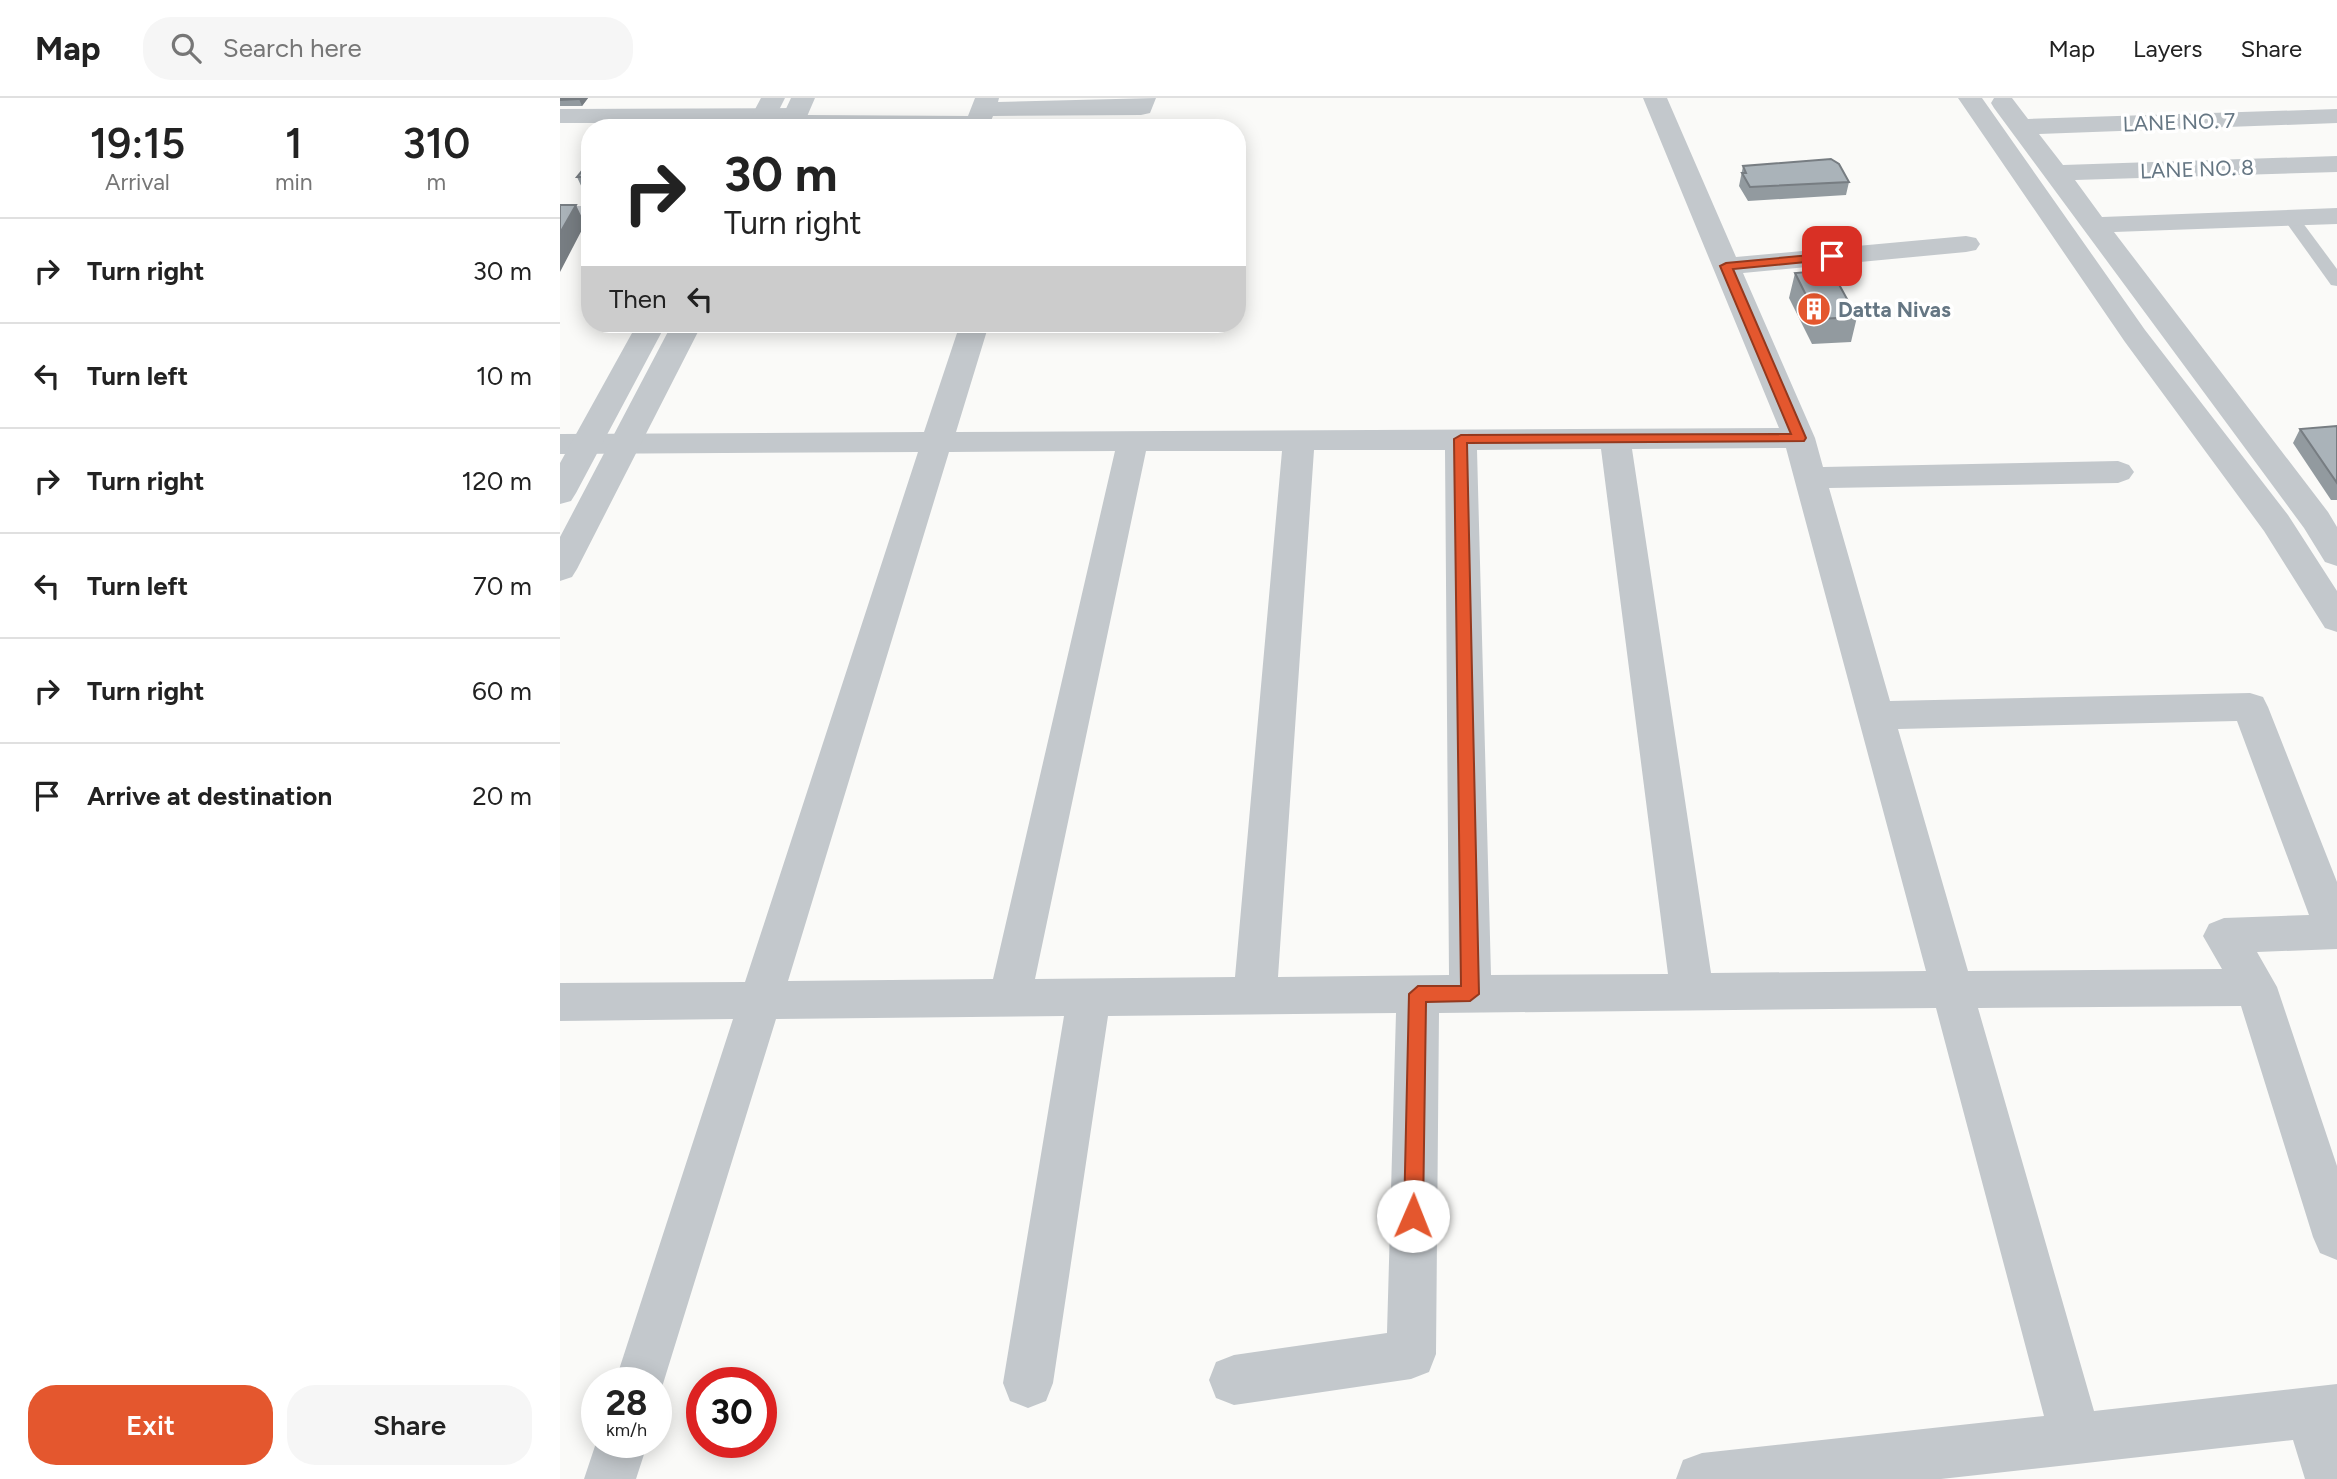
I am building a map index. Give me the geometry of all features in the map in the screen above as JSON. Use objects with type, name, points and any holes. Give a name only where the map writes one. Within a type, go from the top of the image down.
[{"type":"street","points":[[985,103],[1039,118],[1141,108],[1144,98]]},
{"type":"street","points":[[1655,98],[1799,438],[1949,989],[2076,1438]]},
{"type":"street","points":[[1970,98],[2135,337],[2276,523],[2337,619]]},
{"type":"street","points":[[2000,98],[2095,226],[2326,520],[2337,554]]},
{"type":"street","points":[[560,116],[765,114],[864,119]]},
{"type":"street","name":"LANE NO. 7","points":[[2021,127],[2337,116]]},
{"type":"street","name":"LANE NO. 8","points":[[2058,173],[2337,164]]},
{"type":"street","points":[[560,214],[581,214]]},
{"type":"street","points":[[2095,226],[2337,216]]},
{"type":"street","points":[[1726,266],[1966,244]]},
{"type":"street","points":[[560,493],[573,444],[645,333]]},
{"type":"street","points":[[560,569],[682,333]]},
{"type":"street","points":[[645,1367],[971,333]]},
{"type":"street","points":[[573,444],[937,440],[1799,438]]},
{"type":"street","points":[[1461,439],[1470,994]]},
{"type":"street","points":[[1615,439],[1692,992]]},
{"type":"street","points":[[1010,998],[1133,440]]},
{"type":"street","points":[[1255,995],[1299,440]]},
{"type":"street","points":[[1810,478],[2118,472]]},
{"type":"street","points":[[2276,523],[2326,520]]},
{"type":"street","points":[[1875,715],[2250,707],[2336,932],[2224,936],[2256,986],[2337,1237]]},
{"type":"street","points":[[560,1002],[2256,986]]},
{"type":"street","points":[[1234,1380],[1410,1354],[1418,994]]},
{"type":"street","points":[[1028,1383],[1089,997]]},
{"type":"street","points":[[1702,1479],[1908,1468],[2076,1438],[2324,1411],[2331,1479]]},
{"type":"street","points":[[610,1479],[617,1458]]},
{"type":"lane","points":[[2291,218],[2337,281]]},
{"type":"building","points":[[1831,159],[1839,164],[1849,182],[1750,187],[1742,173],[1746,173],[1743,166]]},
{"type":"building","points":[[560,205],[576,205],[560,233]]},
{"type":"building","points":[[1831,270],[1857,317],[1818,319],[1795,273]]},
{"type":"building","points":[[2337,426],[2337,483],[2300,429]]},
{"type":"place","name":"Datta Nivas","points":[[1814,309]]},
{"type":"route","points":[[1413,1216],[1418,994],[1470,994],[1461,439],[1799,438],[1726,266],[1832,256]]}]
